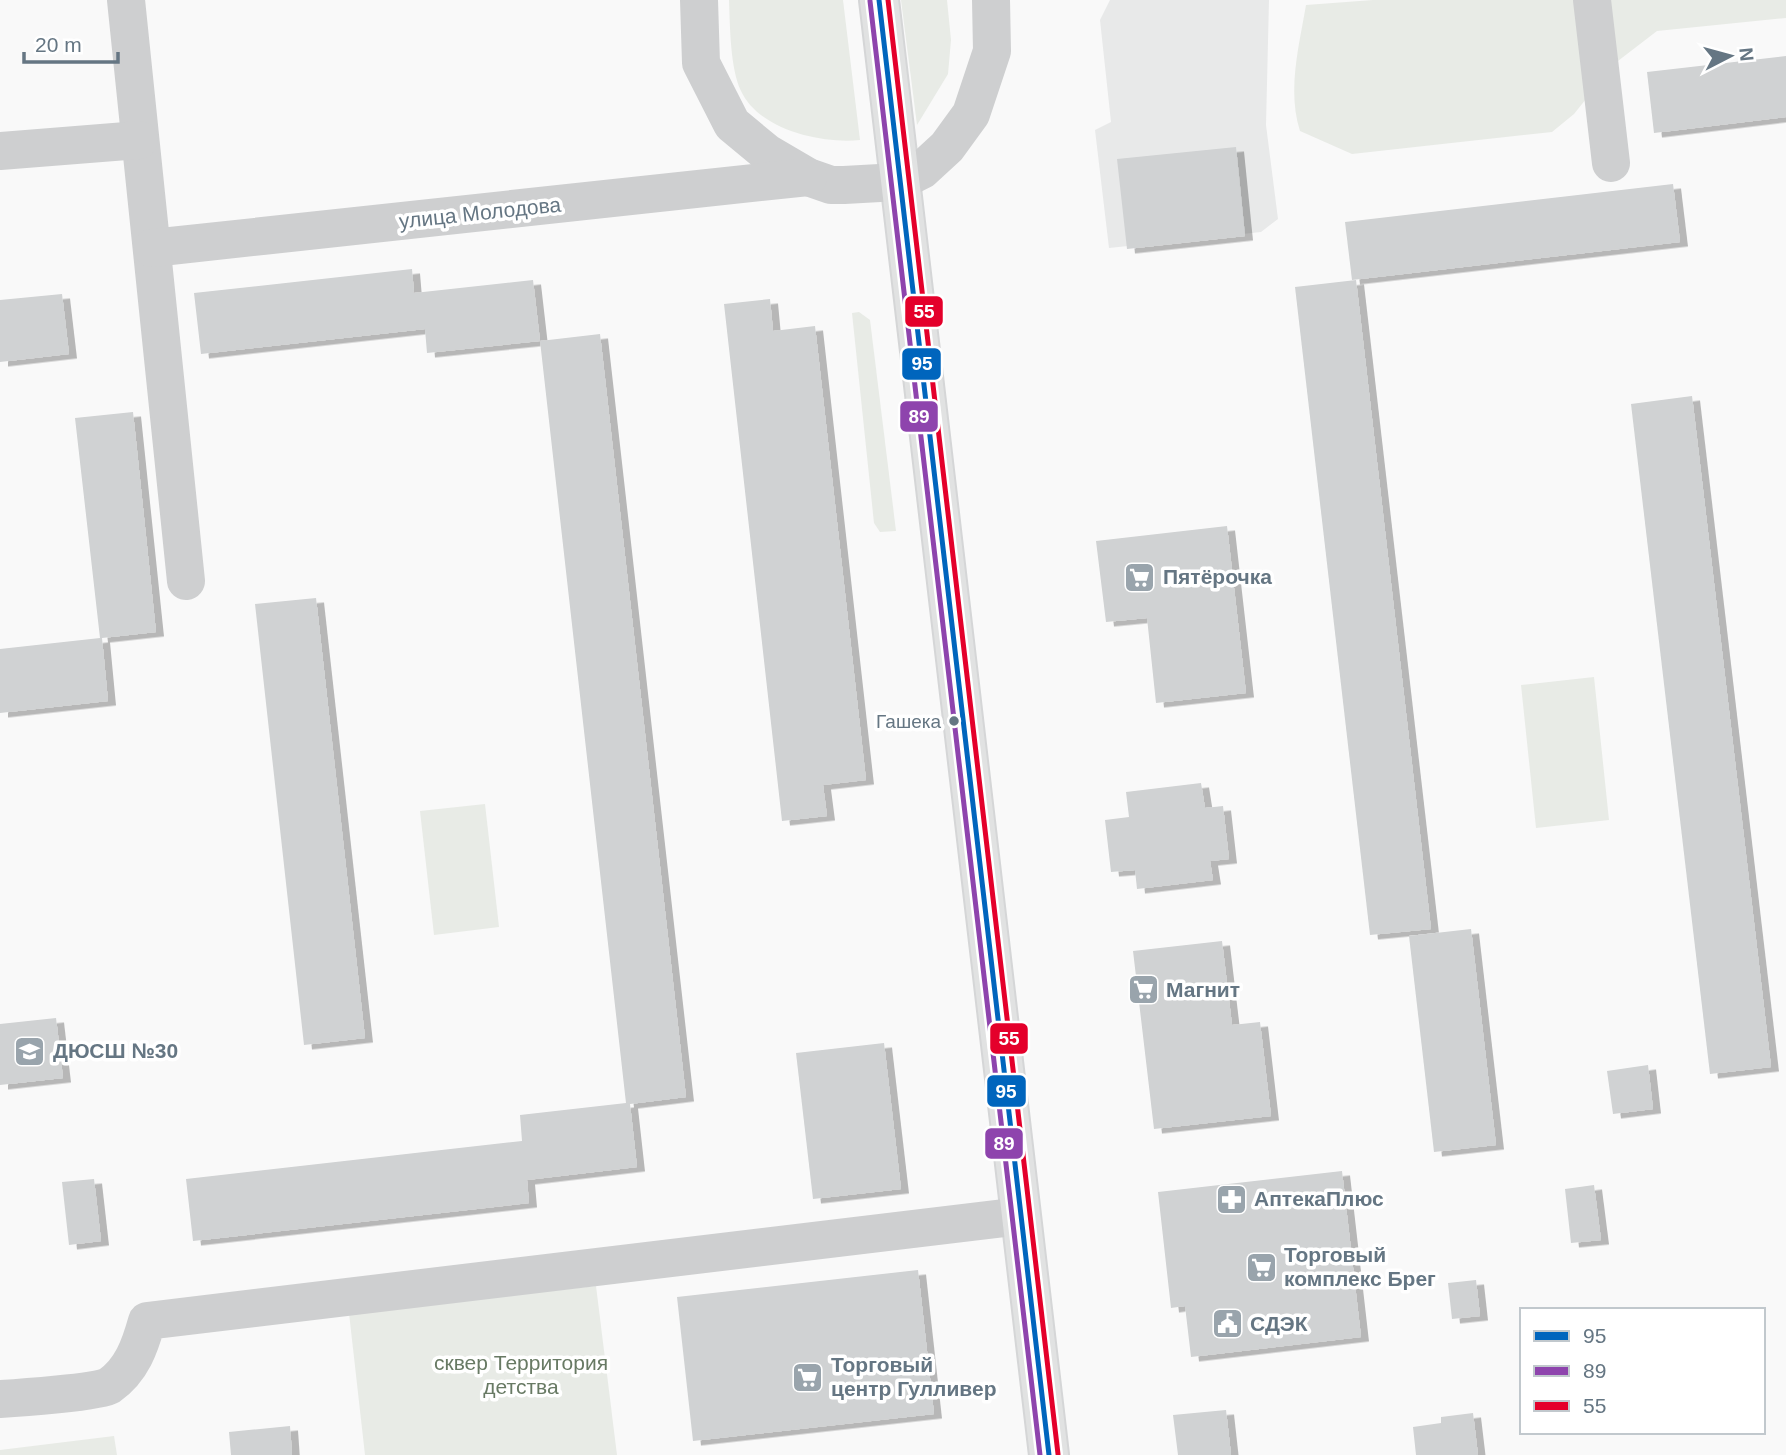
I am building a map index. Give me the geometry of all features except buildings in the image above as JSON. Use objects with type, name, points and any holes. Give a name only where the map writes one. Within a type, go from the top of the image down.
[{"type":"main road","points":[[878,0],[1049,1455]]},
{"type":"street","points":[[126,0],[186,580]]},
{"type":"street","points":[[699,0],[701,63],[732,124],[767,153],[808,177],[831,185],[898,182],[922,170],[947,147],[971,114],[992,51],[991,0]]},
{"type":"street","points":[[1592,0],[1611,163]]},
{"type":"street","points":[[0,151],[139,140]]},
{"type":"street","name":"улица Молодова","points":[[152,248],[808,177]]},
{"type":"street","points":[[0,1399],[107,1388],[129,1367],[140,1346],[147,1321],[1021,1216]]},
{"type":"shaded area","points":[[1110,0],[1269,0],[1266,125],[1278,219],[1261,232],[1109,248],[1095,130],[1111,122],[1100,20]]},
{"type":"green space","points":[[729,0],[843,0],[860,140],[828,140],[793,132],[762,116],[750,104],[737,82],[731,46]]},
{"type":"green space","points":[[901,0],[947,0],[951,40],[948,74],[917,125]]},
{"type":"green space","points":[[1373,0],[1786,0],[1786,18],[1657,31],[1614,64],[1574,114],[1552,132],[1352,154],[1300,131],[1294,100],[1298,52],[1306,5]]},
{"type":"green space","points":[[859,312],[870,320],[896,531],[880,532],[874,523],[852,313]]},
{"type":"green space","points":[[1594,677],[1609,820],[1536,828],[1521,685]]},
{"type":"green space","points":[[485,804],[499,927],[434,935],[420,811]]},
{"type":"green space","name":"сквер Территория детства","points":[[596,1286],[617,1455],[365,1455],[349,1313]]},
{"type":"green space","points":[[114,1436],[117,1455],[0,1455],[0,1450]]},
{"type":"transit line","name":"95","points":[[879,0],[1049,1455]]},
{"type":"transit line","name":"55","points":[[888,0],[1058,1454]]},
{"type":"transit line","name":"89","points":[[870,1],[1040,1455]]},
{"type":"place","name":"Пятёрочка","points":[[1140,577]]},
{"type":"place","name":"Гашека","points":[[954,721]]},
{"type":"place","name":"Магнит","points":[[1143,990]]},
{"type":"place","name":"ДЮСШ №30","points":[[30,1051]]},
{"type":"place","name":"АптекаПлюс","points":[[1231,1199]]},
{"type":"place","name":"Торговый комплекс Брег","points":[[1261,1267]]},
{"type":"place","name":"СДЭК","points":[[1227,1324]]},
{"type":"place","name":"Торговый центр Гулливер","points":[[808,1377]]}]
